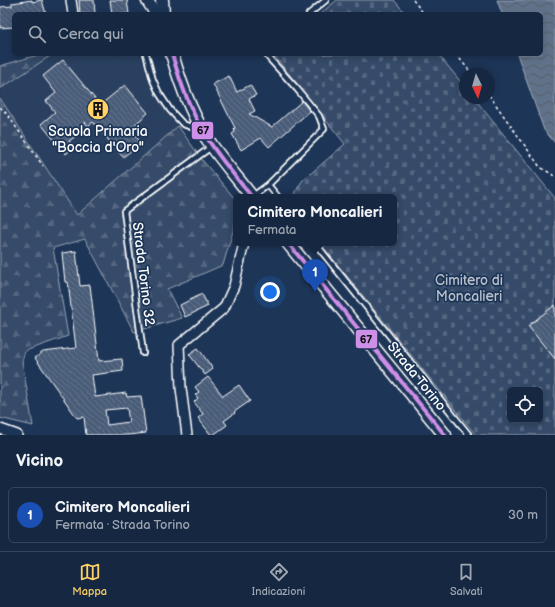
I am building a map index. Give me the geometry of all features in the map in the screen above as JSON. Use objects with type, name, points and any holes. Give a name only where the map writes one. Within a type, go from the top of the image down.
[{"type":"main road","points":[[173,56],[183,88],[203,131],[212,146],[250,194]]},
{"type":"main road","name":"Strada Torino","points":[[290,246],[445,435]]},
{"type":"street","points":[[71,0],[73,12]]},
{"type":"street","points":[[147,0],[154,12],[162,11]]},
{"type":"street","points":[[187,435],[181,388],[179,345],[224,308],[234,286],[243,246]]},
{"type":"street","points":[[0,429],[18,435]]},
{"type":"lane","points":[[311,12],[326,0]]},
{"type":"lane","points":[[147,56],[153,80],[159,94],[170,110],[183,124],[203,131]]},
{"type":"lane","points":[[256,194],[268,185],[324,130],[319,116],[268,56]]},
{"type":"lane","name":"Strada Torino 32","points":[[143,353],[124,211],[212,146]]},
{"type":"lane","points":[[268,185],[276,194]]},
{"type":"lane","points":[[317,246],[469,435]]},
{"type":"path","points":[[412,0],[422,12]]},
{"type":"path","points":[[458,56],[467,68]]},
{"type":"path","points":[[495,103],[540,167],[555,176]]},
{"type":"path","points":[[0,107],[7,114],[43,166]]},
{"type":"shaded area","points":[[50,56],[141,56],[148,79],[178,126],[142,160],[77,215],[0,98],[0,89]]},
{"type":"green space","points":[[337,0],[394,0],[404,12],[322,12]]},
{"type":"green space","points":[[34,56],[50,56],[0,89],[0,66]]},
{"type":"green space","name":"Cimitero di Moncalieri","points":[[275,56],[440,56],[459,80],[459,104],[479,104],[555,198],[555,435],[476,435],[322,246],[397,246],[397,194],[296,194],[302,181],[345,144]]},
{"type":"green space","points":[[0,98],[77,215],[178,126],[203,161],[233,196],[233,231],[223,265],[167,289],[182,318],[134,332],[85,239],[53,248],[68,336],[25,351],[22,361],[33,426],[0,418]]},
{"type":"water","points":[[497,0],[555,0],[555,143],[544,130],[518,56],[543,56],[543,12],[501,12]]},
{"type":"building","points":[[42,0],[45,12],[12,12],[12,27],[0,28],[0,7],[12,6],[12,3]]},
{"type":"building","points":[[79,0],[94,0],[95,12],[80,12]]},
{"type":"building","points":[[110,0],[127,0],[129,12],[112,12]]},
{"type":"building","name":"Scuola Primaria \"Boccia d'Oro\"","points":[[63,60],[100,105],[125,85],[148,113],[130,129],[141,143],[123,157],[93,122],[88,126],[85,122],[73,132],[76,136],[69,141],[74,147],[66,154],[41,124],[55,112],[46,101],[56,93],[43,76]]},
{"type":"building","points":[[229,76],[237,92],[250,85],[256,95],[249,99],[255,111],[249,114],[272,127],[302,101],[310,111],[269,147],[261,138],[241,150],[232,134],[235,132],[235,128],[213,84]]},
{"type":"building","points":[[76,251],[80,286],[90,285],[99,361],[122,359],[123,371],[92,375],[95,397],[126,393],[127,397],[141,396],[146,433],[128,435],[86,435],[84,417],[77,418],[35,358],[43,352],[76,348],[68,282],[65,282],[62,253]],"holes":[[[127,408],[129,422],[107,425],[105,410]]]},
{"type":"building","points":[[202,294],[208,306],[185,317],[180,305]]},
{"type":"building","points":[[555,305],[555,359],[528,326]]},
{"type":"building","points":[[198,348],[213,369],[205,375],[189,354]]},
{"type":"building","points":[[208,377],[223,396],[239,385],[250,401],[224,421],[227,425],[213,435],[211,435],[198,418],[203,414],[194,402],[198,398],[195,395],[199,392],[195,387]]},
{"type":"transit line","name":"67","points":[[173,56],[186,96],[200,126],[222,160],[250,194]]},
{"type":"transit line","name":"67","points":[[290,246],[445,435]]},
{"type":"place","name":"Scuola Primaria \"Boccia d'Oro\"","points":[[98,109]]},
{"type":"place","name":"Cimitero Moncalieri","points":[[315,292]]}]
